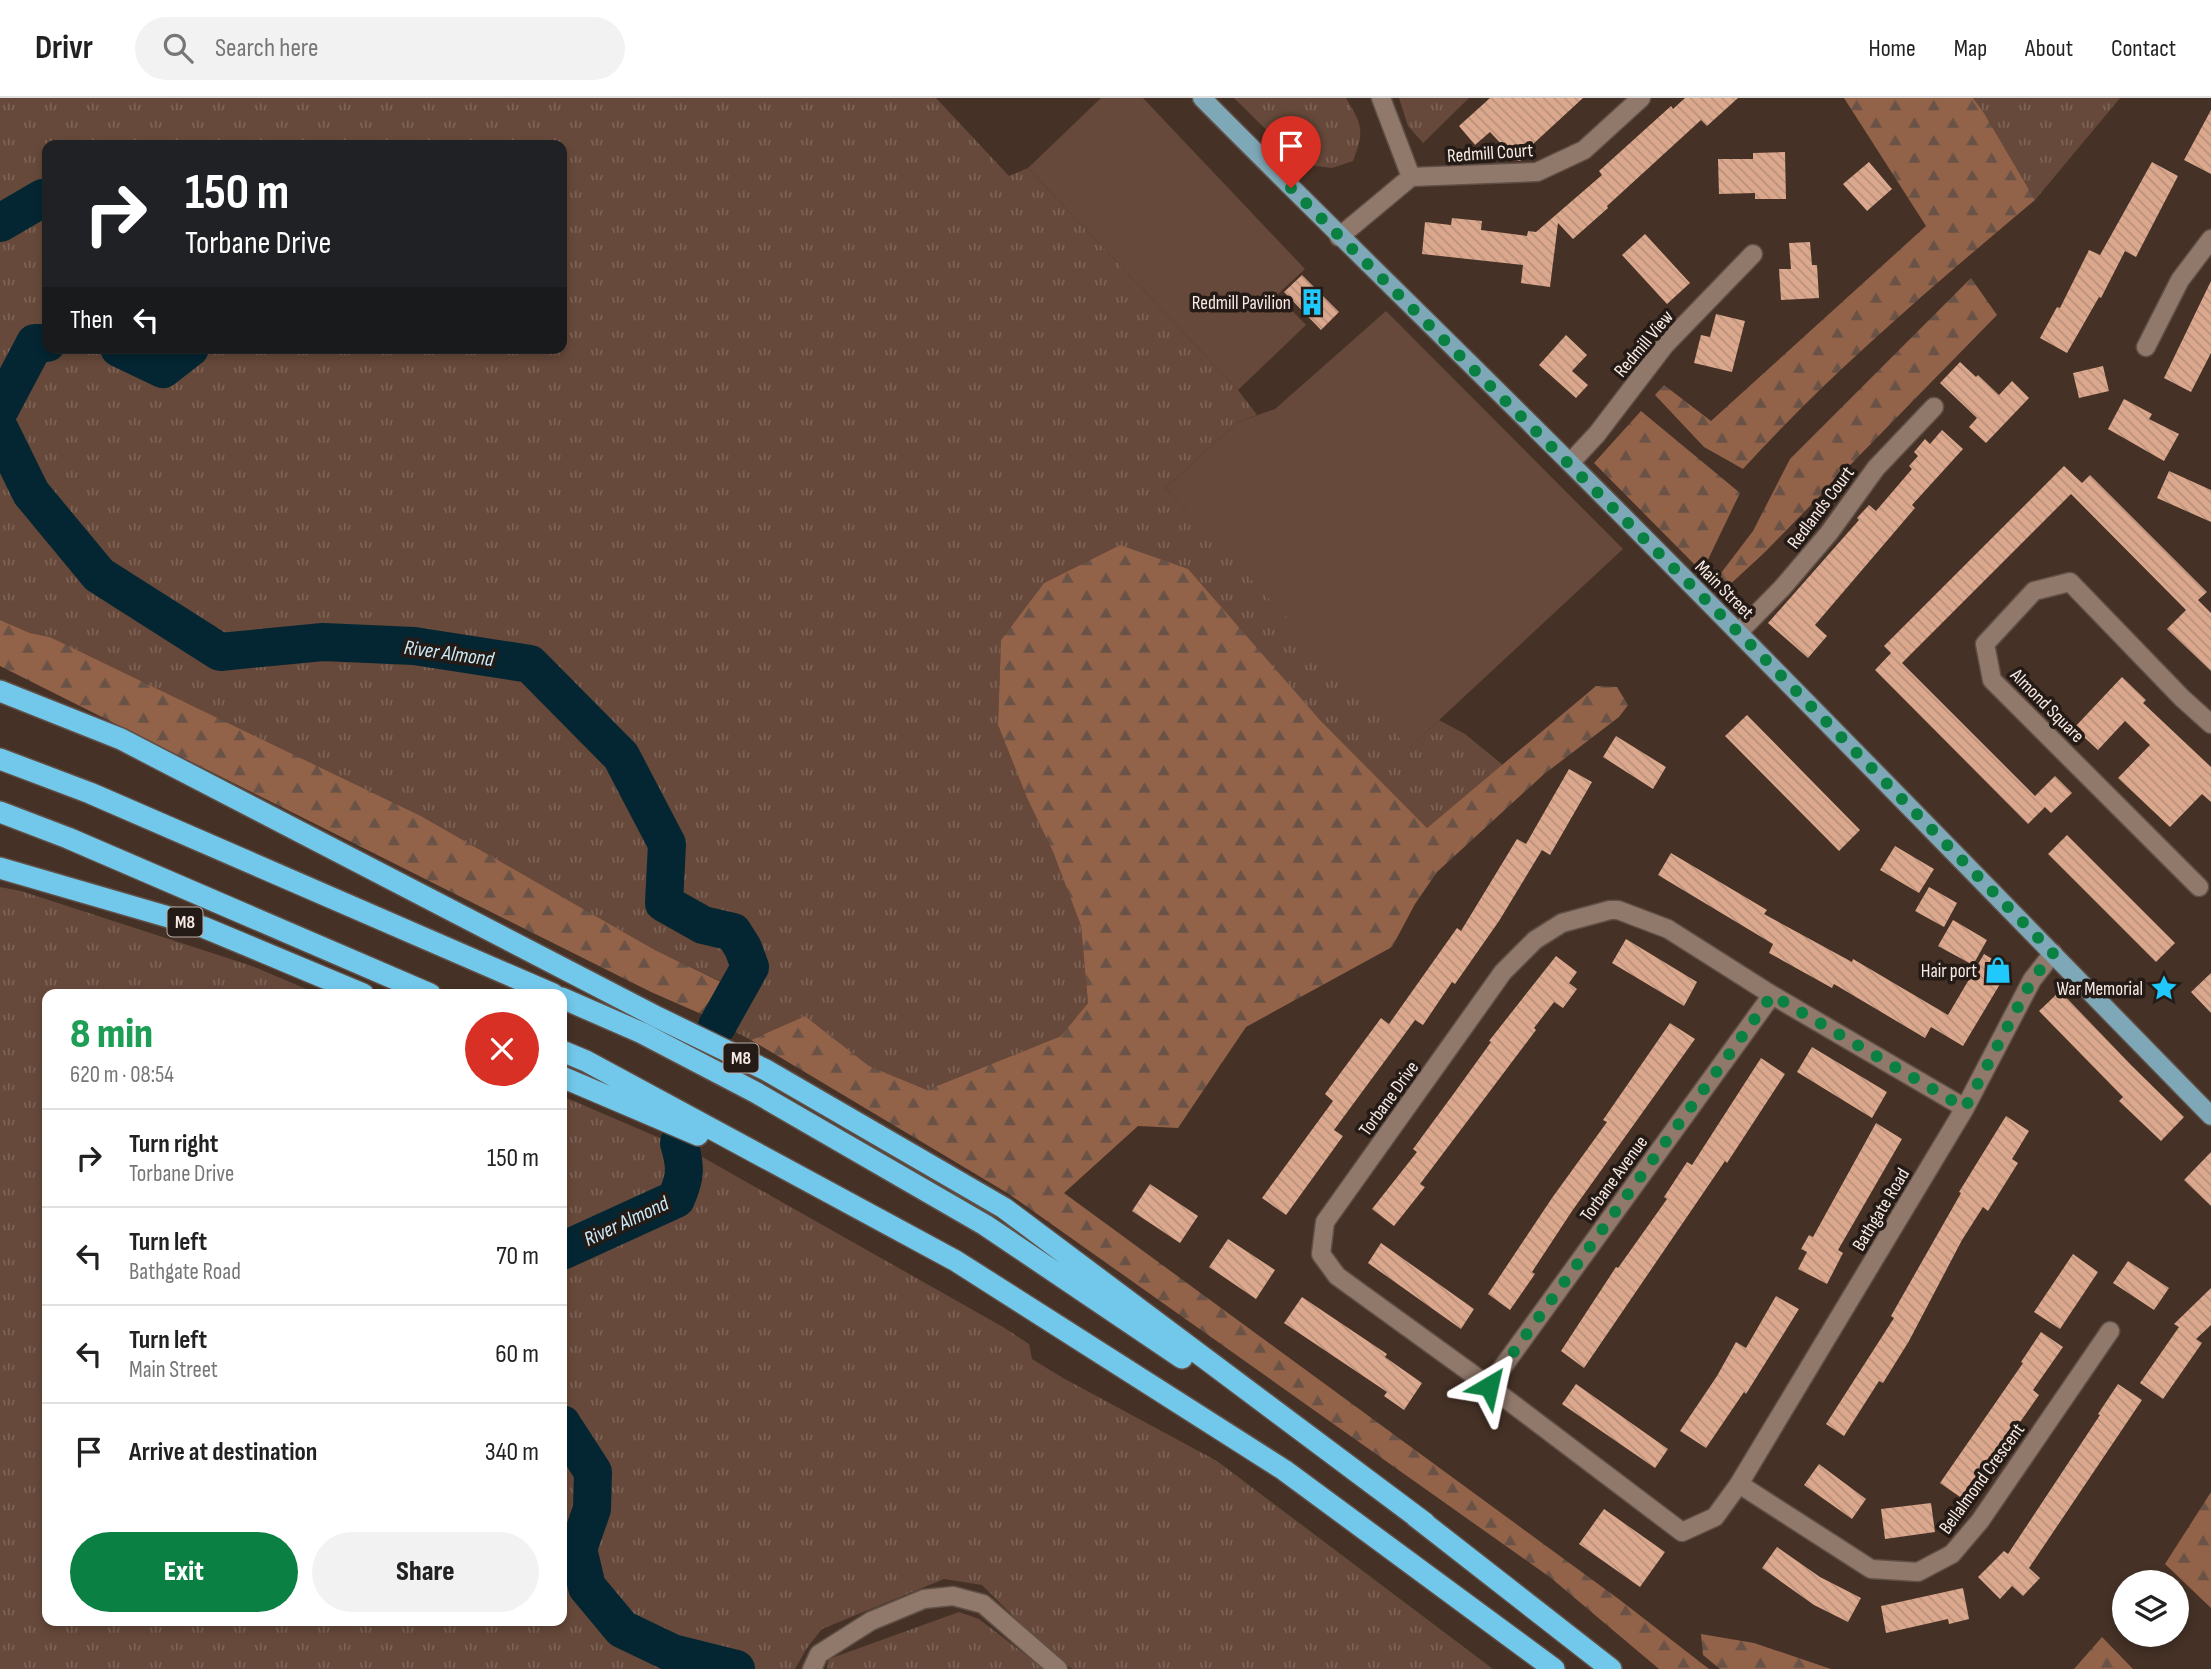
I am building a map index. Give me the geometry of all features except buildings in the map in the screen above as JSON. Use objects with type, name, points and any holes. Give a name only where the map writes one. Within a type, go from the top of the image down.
[{"type":"highway","name":"M8","points":[[0,691],[121,740],[765,1070],[1004,1208],[1424,1523],[1611,1669]]},
{"type":"highway","points":[[0,759],[90,793],[541,989]]},
{"type":"highway","name":"M8","points":[[0,812],[68,838],[418,989]]},
{"type":"highway","name":"M8","points":[[0,868],[203,927],[351,989]]},
{"type":"highway","name":"M8","points":[[567,1000],[642,1033],[755,1092],[985,1225],[1424,1523]]},
{"type":"highway","points":[[567,1053],[956,1261],[1284,1470],[1554,1669]]},
{"type":"highway","points":[[567,1079],[819,1186]]},
{"type":"main road","name":"Main Street","points":[[1202,98],[1733,627],[2211,1116]]},
{"type":"street","points":[[1339,237],[1411,177],[1381,98]]},
{"type":"street","name":"Redmill Court","points":[[1411,177],[1537,172],[1584,150],[1641,98]]},
{"type":"street","points":[[2146,347],[2180,280],[2211,239]]},
{"type":"street","name":"Redmill View","points":[[1570,463],[1597,434],[1665,345],[1753,254]]},
{"type":"street","name":"Redlands Court","points":[[1733,627],[1783,587],[1829,533],[1876,468],[1934,407]]},
{"type":"street","name":"Almond Square","points":[[2199,887],[1992,680],[1985,644],[2034,591],[2070,582],[2182,698],[2211,724]]},
{"type":"street","name":"Torbane Drive","points":[[1739,1484],[1715,1517],[1682,1532],[1489,1386],[1337,1276],[1321,1254],[1325,1222],[1495,984],[1535,940],[1562,923],[1610,910],[1618,910],[1668,929],[1772,995],[1965,1108]]},
{"type":"street","name":"Bathgate Road","points":[[1739,1484],[1965,1108],[2032,980],[2053,953]]},
{"type":"street","name":"Torbane Avenue","points":[[1489,1386],[1772,995]]},
{"type":"street","name":"Bellalmond Crescent","points":[[1739,1484],[1871,1569],[1918,1572],[1952,1554],[1980,1521],[2110,1331]]},
{"type":"street","points":[[815,1662],[871,1621],[924,1600],[953,1596],[984,1604],[1058,1669]]},
{"type":"green space","points":[[0,98],[936,98],[1009,176],[1028,168],[1238,390],[1257,415],[1238,422],[1165,488],[1410,747],[1439,720],[1465,734],[1503,765],[1427,828],[1319,719],[1120,545],[1044,583],[1001,640],[998,725],[1027,798],[1053,852],[1081,926],[1088,1003],[1061,1036],[927,1090],[869,1066],[805,1016],[751,1040],[699,1013],[722,982],[655,950],[421,816],[50,637],[30,633],[0,620]]},
{"type":"green space","points":[[1101,98],[1143,98],[1305,269],[1277,295],[1306,325],[1238,390],[1028,168]]},
{"type":"green space","points":[[1234,98],[1346,98],[1360,128],[1353,161],[1332,168],[1301,164]]},
{"type":"green space","points":[[1399,98],[1469,98],[1423,143],[1408,126]]},
{"type":"green space","points":[[1844,98],[1973,98],[2035,200],[1848,363],[1743,469],[1704,447],[1655,395],[1664,385],[1711,421],[1926,226]]},
{"type":"green space","points":[[1973,98],[2120,98],[2035,200]]},
{"type":"green space","points":[[1971,278],[1997,315],[1764,553],[1725,589],[1718,577],[1753,531],[1790,459]]},
{"type":"green space","points":[[1386,311],[1623,549],[1409,748],[1165,488],[1238,422],[1275,409]]},
{"type":"green space","points":[[1641,411],[1740,493],[1702,572],[1594,463]]},
{"type":"green space","points":[[1120,545],[1188,569],[1319,719],[1427,828],[1596,686],[1617,687],[1628,705],[1619,717],[1543,775],[1437,872],[1415,904],[1392,947],[1246,1027],[1178,1128],[1138,1126],[1064,1193],[1620,1600],[1709,1669],[1659,1669],[1551,1578],[1009,1194],[751,1040],[805,1016],[869,1066],[927,1090],[1061,1036],[1088,1003],[1081,926],[1053,852],[1027,798],[998,725],[1001,640],[1044,583]]},
{"type":"green space","points":[[0,620],[30,633],[50,637],[421,816],[655,950],[723,983],[699,1013],[651,992],[0,666]]},
{"type":"green space","points":[[0,887],[21,891],[252,966],[306,989],[42,989],[42,1626],[567,1626],[567,1098],[697,1154],[1003,1327],[1029,1344],[1032,1359],[1217,1461],[1493,1669],[1072,1669],[1047,1650],[982,1585],[944,1579],[822,1629],[795,1669],[0,1669]]},
{"type":"green space","points":[[2211,1492],[2211,1608],[2189,1587],[2189,1570],[2171,1570],[2165,1564]]},
{"type":"green space","points":[[959,1612],[979,1619],[1044,1669],[827,1669],[829,1659]]},
{"type":"green space","points":[[1701,1634],[1754,1643],[1831,1669],[1720,1669],[1703,1655]]},
{"type":"green space","points":[[2102,1637],[2133,1669],[2074,1669]]},
{"type":"waterway","name":"River Almond","points":[[0,223],[42,199]]},
{"type":"waterway","name":"River Almond","points":[[0,409],[35,343],[42,343]]},
{"type":"waterway","name":"River Almond","points":[[132,354],[163,369],[182,354]]},
{"type":"waterway","name":"River Almond","points":[[0,430],[31,493],[99,575],[220,652],[323,642],[414,646],[530,664],[621,756],[667,844],[664,903],[703,925],[733,932],[743,948],[750,967],[717,1026]]},
{"type":"waterway","name":"River Almond","points":[[567,1249],[676,1199],[684,1171],[679,1143]]},
{"type":"waterway","name":"River Almond","points":[[567,1432],[593,1472],[592,1509],[578,1549],[587,1587],[622,1629],[672,1653],[736,1669]]},
{"type":"place","name":"Redmill Pavilion","points":[[1312,302]]},
{"type":"place","name":"Hair port","points":[[1998,970]]},
{"type":"place","name":"War Memorial","points":[[2164,988]]},
{"type":"route","points":[[1291,188],[1570,463],[2053,953],[2032,980],[1965,1108],[1772,995],[1489,1386]]}]
